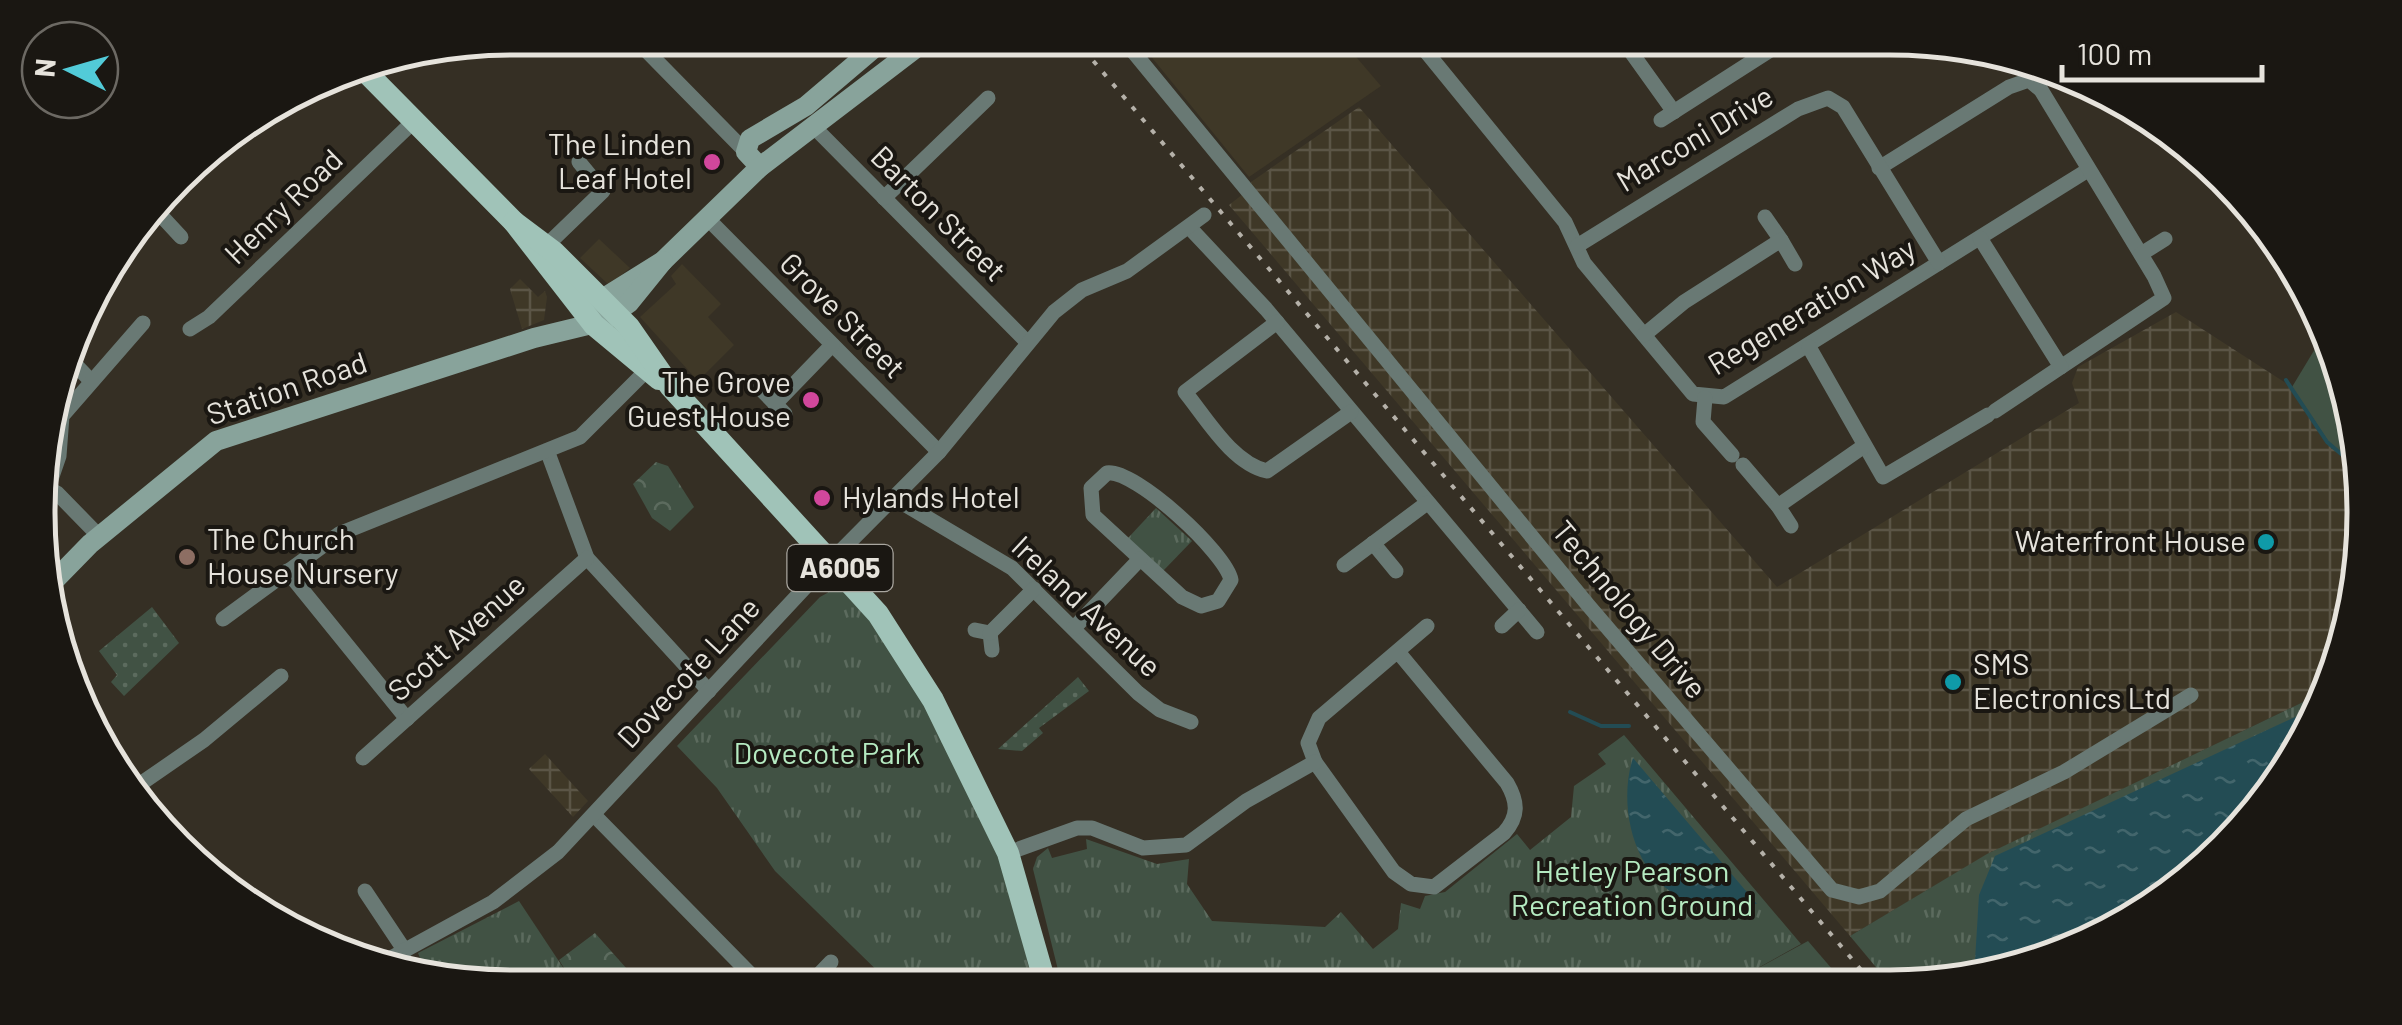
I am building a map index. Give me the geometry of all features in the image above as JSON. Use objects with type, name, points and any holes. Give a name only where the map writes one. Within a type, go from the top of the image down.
[{"type":"main road","name":"Station Road","points":[[753,160],[750,138],[806,106],[863,55]]},
{"type":"main road","name":"Station Road","points":[[60,575],[99,536],[229,434],[534,338],[599,313],[663,261],[707,218],[753,160],[812,125],[906,55]]},
{"type":"main road","name":"A6005","points":[[371,77],[514,222],[833,560],[902,649],[974,778],[1008,853],[1041,970]]},
{"type":"main road","name":"A6005","points":[[514,222],[546,246],[646,371],[670,386]]},
{"type":"street","points":[[651,55],[753,160]]},
{"type":"street","name":"Technology Drive","points":[[1136,55],[1588,605],[1832,890],[1858,897],[1880,891],[1966,819],[2064,772],[2191,695]]},
{"type":"street","name":"Regeneration Way","points":[[1428,55],[1565,222],[1584,263],[1693,394],[1706,398],[1724,397],[1809,347],[2088,170]]},
{"type":"street","points":[[1631,55],[1667,116],[1762,55]]},
{"type":"street","points":[[1809,347],[1883,477],[1992,413],[2164,298],[2041,90],[2029,80],[2009,87],[1878,168]]},
{"type":"street","points":[[884,198],[984,101],[967,91]]},
{"type":"street","name":"Marconi Drive","points":[[1577,246],[1798,109],[1828,98],[1844,107],[1939,264]]},
{"type":"street","name":"Henry Road","points":[[190,329],[208,317],[413,122]]},
{"type":"street","name":"Barton Street","points":[[812,125],[1026,341]]},
{"type":"street","points":[[546,246],[603,191],[579,162]]},
{"type":"street","name":"Dovecote Lane","points":[[398,955],[517,886],[595,816],[939,452],[1026,341],[1066,301],[1126,271],[1204,215]]},
{"type":"street","points":[[1765,217],[1795,264]]},
{"type":"street","points":[[163,218],[182,237]]},
{"type":"street","name":"Grove Street","points":[[707,218],[939,452]]},
{"type":"street","points":[[1189,227],[1277,322],[1537,632]]},
{"type":"street","points":[[1980,238],[2061,366]]},
{"type":"street","points":[[2141,254],[2164,239]]},
{"type":"street","points":[[1644,335],[1684,302],[1781,240]]},
{"type":"street","points":[[1277,322],[1185,392],[1216,431],[1250,467],[1267,471],[1351,412]]},
{"type":"street","points":[[67,409],[143,323]]},
{"type":"street","points":[[759,387],[780,409],[832,345]]},
{"type":"street","points":[[78,368],[90,380]]},
{"type":"street","points":[[223,619],[338,534],[580,438],[646,371]]},
{"type":"street","points":[[1706,398],[1703,422],[1791,526]]},
{"type":"street","points":[[1778,506],[1864,446]]},
{"type":"street","points":[[548,453],[586,558],[710,691]]},
{"type":"street","points":[[1108,472],[1125,474],[1141,484],[1220,556],[1231,580],[1218,601],[1201,606],[1182,597],[1140,559],[1093,515],[1091,488],[1108,472]]},
{"type":"street","points":[[56,496],[99,536]]},
{"type":"street","name":"Ireland Avenue","points":[[894,498],[1001,560],[1138,693],[1160,710],[1191,722]]},
{"type":"street","points":[[1344,565],[1426,503]]},
{"type":"street","points":[[1372,543],[1396,572]]},
{"type":"street","name":"Scott Avenue","points":[[363,758],[586,558]]},
{"type":"street","points":[[1074,628],[1140,559]]},
{"type":"street","points":[[287,571],[406,719]]},
{"type":"street","points":[[986,638],[1034,589]]},
{"type":"street","points":[[1502,626],[1519,610]]},
{"type":"street","points":[[1400,652],[1507,783],[1516,802],[1512,824],[1434,887],[1410,884],[1394,872],[1314,762],[1309,737],[1319,718],[1426,626]]},
{"type":"street","points":[[143,782],[204,740],[281,676]]},
{"type":"street","points":[[1008,853],[1077,828],[1092,828],[1143,848],[1186,845],[1246,800],[1314,762]]},
{"type":"street","points":[[595,816],[745,970]]},
{"type":"street","points":[[365,891],[405,951]]},
{"type":"street","points":[[823,970],[831,962]]},
{"type":"shaded area","points":[[1150,55],[1355,55],[1381,86],[1249,177]]},
{"type":"shaded area","points":[[1359,107],[1777,587],[2079,403],[2072,383],[2078,367],[2176,312],[2292,387],[2328,441],[2343,455],[2347,512],[2343,572],[2323,660],[2306,700],[1988,854],[1850,936],[1229,205],[1252,187],[1251,182]]},
{"type":"shaded area","points":[[599,239],[630,268],[609,285],[580,258]]},
{"type":"shaded area","points":[[682,264],[721,304],[708,317],[734,345],[698,381],[640,317],[676,284],[671,276]]},
{"type":"shaded area","points":[[520,279],[538,297],[545,291],[547,297],[544,320],[522,329],[510,289]]},
{"type":"shaded area","points":[[545,754],[588,801],[573,817],[529,769]]},
{"type":"green space","points":[[2316,347],[2331,394],[2343,455],[2328,441],[2292,387]]},
{"type":"green space","points":[[656,462],[668,466],[694,507],[670,531],[652,518],[633,484]]},
{"type":"green space","points":[[1156,508],[1192,541],[1163,571],[1128,538]]},
{"type":"green space","name":"Dovecote Park","points":[[838,587],[849,591],[920,697],[962,771],[997,849],[1032,970],[877,970],[775,871],[717,788],[677,746],[820,597]]},
{"type":"green space","points":[[152,607],[179,643],[124,696],[111,682],[117,675],[99,651]]},
{"type":"green space","points":[[1078,677],[1089,691],[1039,728],[1043,733],[1022,751],[998,749]]},
{"type":"green space","points":[[2306,700],[2270,767],[2213,836],[2144,893],[2092,923],[2008,954],[1919,969],[1878,970],[1850,936],[1987,854]]},
{"type":"green space","name":"Hetley Pearson Recreation Ground","points":[[1624,735],[1801,944],[1754,970],[1058,970],[1033,869],[1037,857],[1048,848],[1052,858],[1087,849],[1086,839],[1157,864],[1189,859],[1187,884],[1212,921],[1325,927],[1341,912],[1373,949],[1398,929],[1401,903],[1420,909],[1425,896],[1445,892],[1517,834],[1530,850],[1571,817],[1574,786],[1606,764],[1598,754]]},
{"type":"green space","points":[[519,901],[565,970],[453,966],[421,961],[418,953]]},
{"type":"green space","points":[[595,933],[628,970],[565,970],[559,960]]},
{"type":"green space","points":[[1808,941],[1833,970],[1755,970]]},
{"type":"water","points":[[2300,715],[2252,791],[2213,836],[2168,875],[2092,923],[2037,946],[1975,962],[1979,895],[1995,856]]},
{"type":"water","points":[[1633,758],[1757,904],[1687,900],[1654,876],[1642,859],[1629,819],[1627,798]]},
{"type":"waterway","points":[[2286,380],[2327,442],[2343,456]]},
{"type":"waterway","points":[[1570,712],[1601,726],[1629,726]]},
{"type":"railway","points":[[1088,55],[1861,970]]},
{"type":"place","name":"The Linden Leaf Hotel","points":[[712,162]]},
{"type":"place","name":"The Grove Guest House","points":[[811,400]]},
{"type":"place","name":"Hylands Hotel","points":[[822,498]]},
{"type":"place","name":"Waterfront House","points":[[2266,542]]},
{"type":"place","name":"The Church House Nursery","points":[[187,557]]},
{"type":"place","name":"SMS Electronics Ltd","points":[[1953,682]]}]
